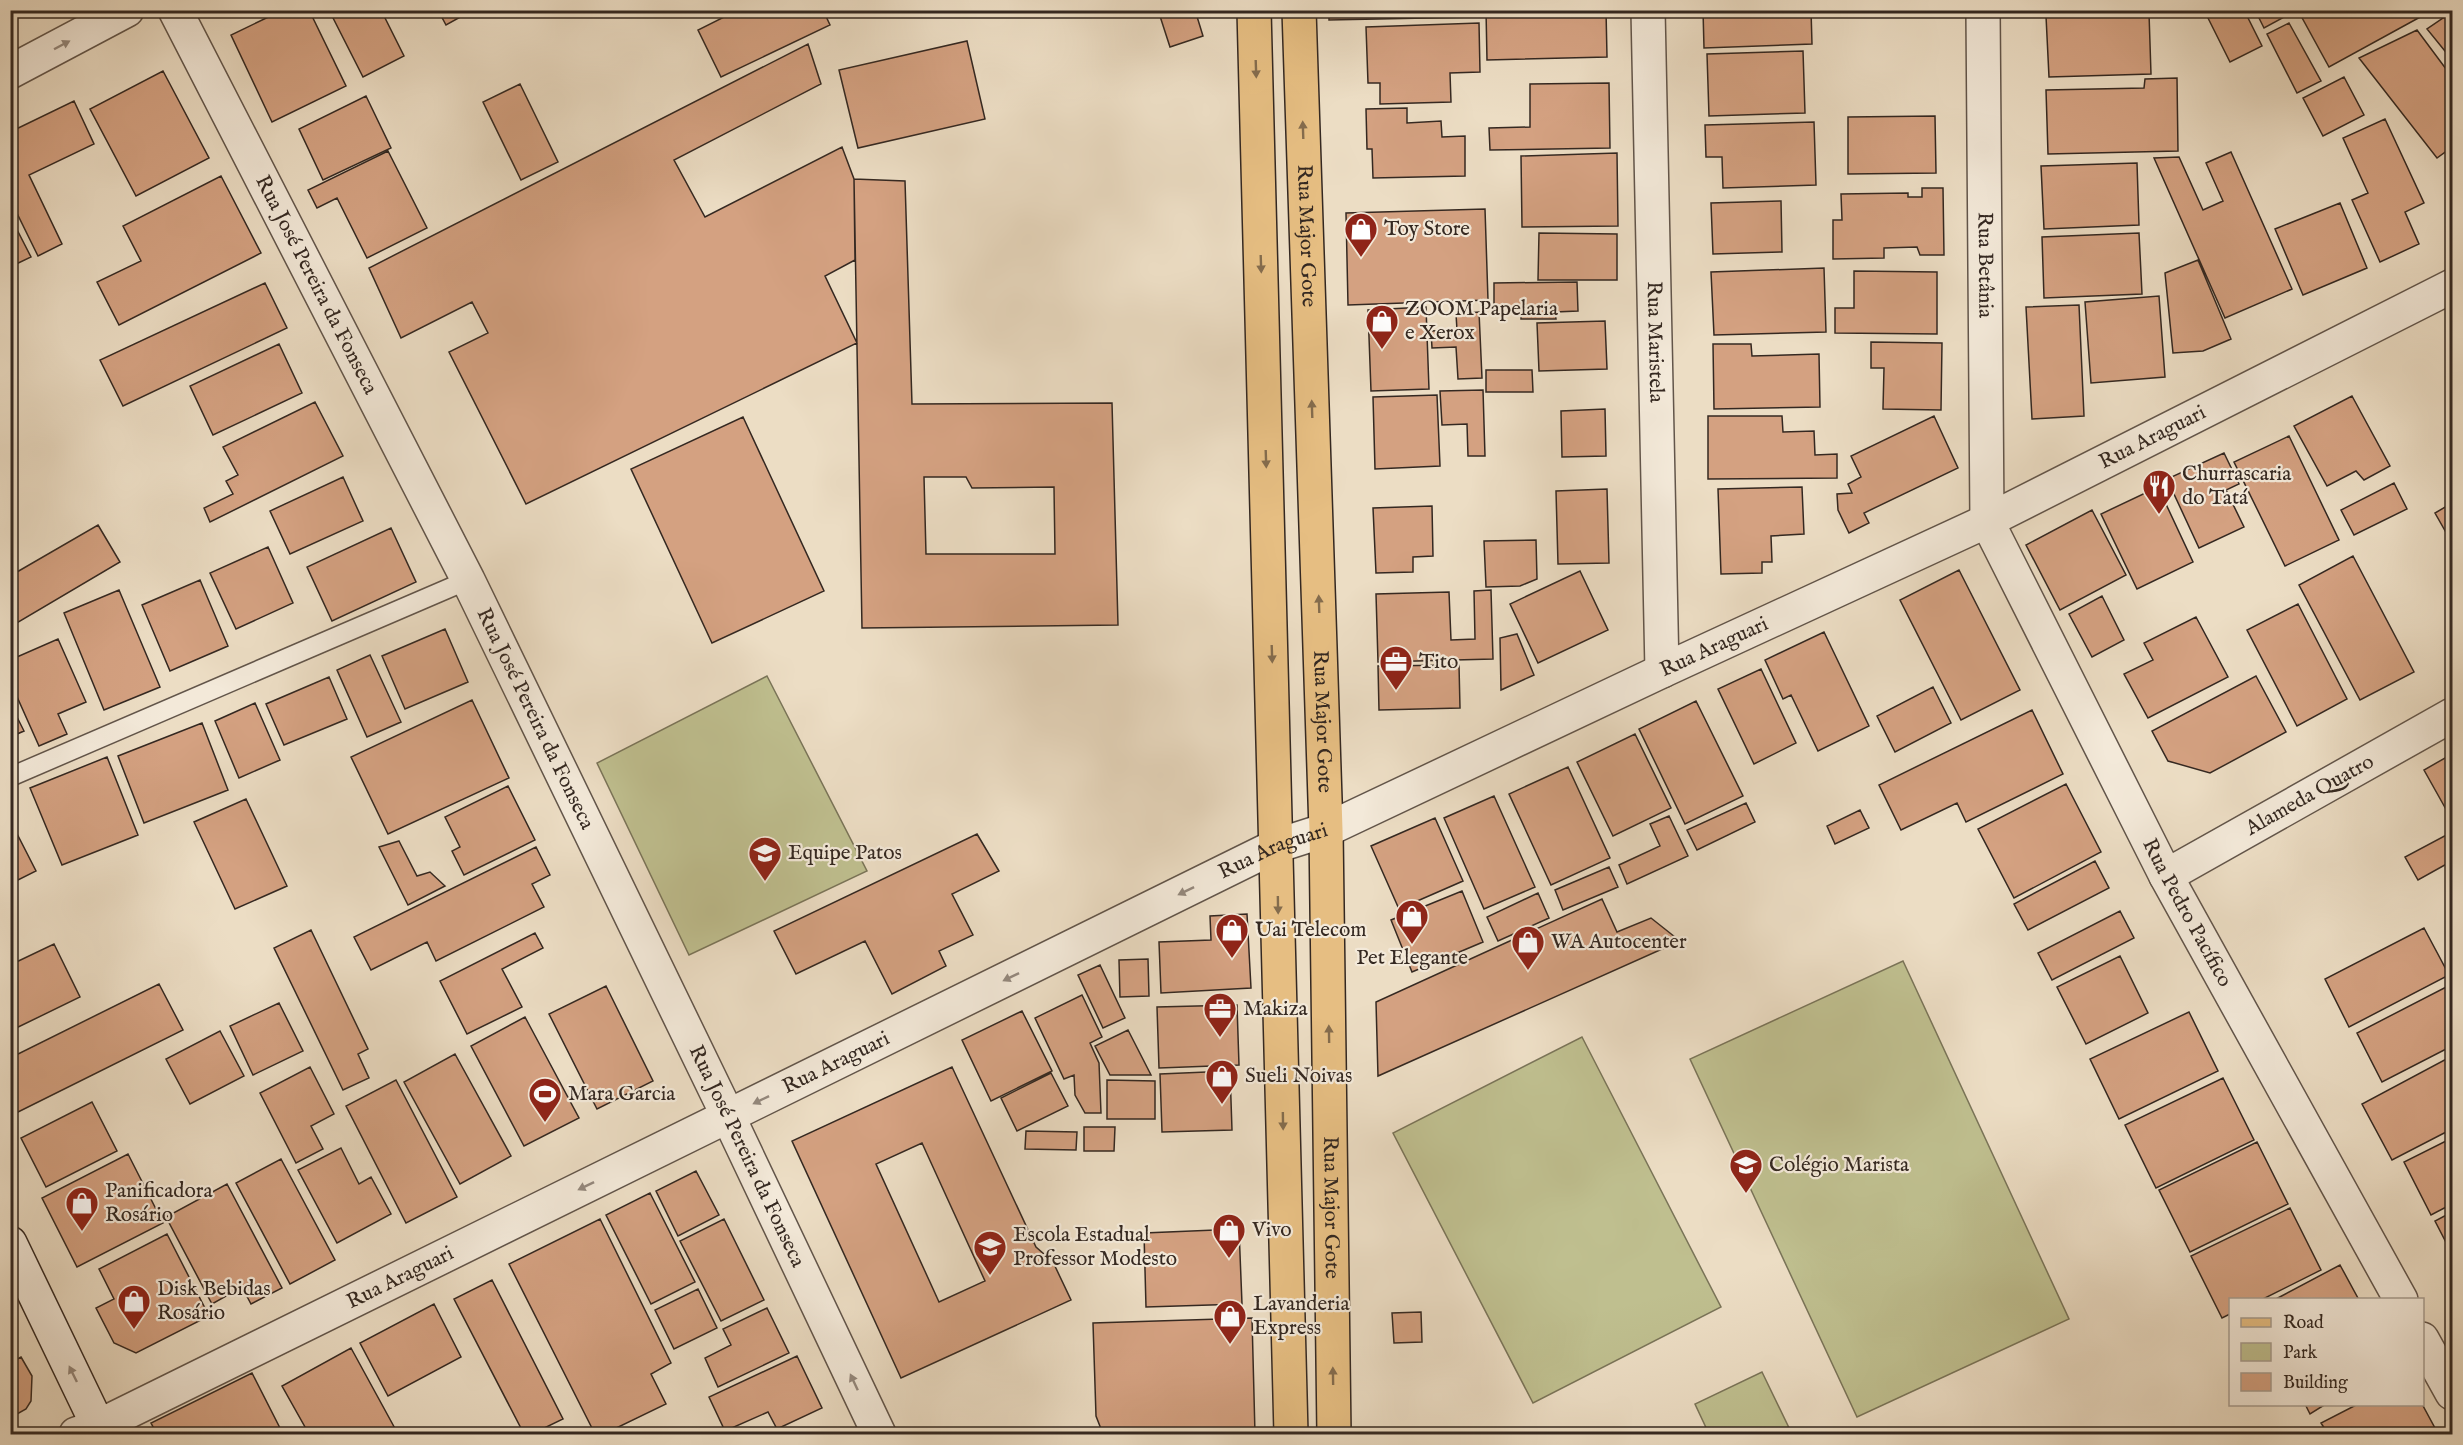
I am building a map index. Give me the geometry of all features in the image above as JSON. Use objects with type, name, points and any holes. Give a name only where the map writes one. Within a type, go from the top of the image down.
[{"type":"main road","points":[[1254,10],[1292,1434]]},
{"type":"main road","name":"Rua Major Gote","points":[[1299,10],[1326,830],[1334,1434]]},
{"type":"street","points":[[10,72],[127,10]]},
{"type":"street","name":"Rua José Pereira da Fonseca","points":[[175,10],[468,580],[728,1116],[879,1434]]},
{"type":"street","name":"Rua Maristela","points":[[1648,10],[1662,671]]},
{"type":"street","name":"Rua Betânia","points":[[1983,10],[1987,521]]},
{"type":"street","name":"Rua Araguari","points":[[92,1432],[1276,846],[1326,830],[1987,521],[2452,286]]},
{"type":"street","name":"Rua Pedro Pacífico","points":[[1987,521],[2166,876],[2400,1298]]},
{"type":"street","name":"Alameda Quatro","points":[[2166,876],[2452,715]]},
{"type":"street","points":[[10,1243],[92,1432]]},
{"type":"street","points":[[2424,1343],[2452,1393]]},
{"type":"lane","points":[[10,777],[468,580]]},
{"type":"green space","points":[[767,676],[867,871],[689,955],[597,763]]},
{"type":"green space","points":[[1903,961],[2069,1319],[1857,1417],[1690,1059]]},
{"type":"green space","points":[[1582,1037],[1721,1307],[1533,1403],[1393,1133]]},
{"type":"green space","points":[[1762,1372],[1792,1434],[1709,1434],[1695,1404]]},
{"type":"building","points":[[10,10],[32,10],[10,21]]},
{"type":"building","points":[[283,10],[309,10],[346,86],[272,122],[231,35]]},
{"type":"building","points":[[329,10],[381,10],[404,56],[363,77]]},
{"type":"building","points":[[438,10],[473,10],[446,25]]},
{"type":"building","points":[[738,10],[823,10],[830,25],[721,77],[698,30]]},
{"type":"building","points":[[1158,10],[1195,10],[1203,36],[1170,47]]},
{"type":"building","points":[[1329,10],[1476,10],[1476,17],[1329,20]]},
{"type":"building","points":[[1486,10],[1606,10],[1607,57],[1487,60]]},
{"type":"building","points":[[1703,10],[1811,10],[1812,44],[1704,48]]},
{"type":"building","points":[[2204,10],[2244,10],[2262,46],[2230,62]]},
{"type":"building","points":[[2255,10],[2285,10],[2288,15],[2264,28]]},
{"type":"building","points":[[2307,10],[2433,10],[2329,67],[2300,14]]},
{"type":"building","points":[[2452,12],[2452,54],[2449,56],[2427,29]]},
{"type":"building","points":[[2149,13],[2151,74],[2049,77],[2046,16]]},
{"type":"building","points":[[1479,23],[1480,72],[1450,73],[1451,102],[1380,104],[1380,83],[1368,83],[1366,27]]},
{"type":"building","points":[[2289,23],[2321,81],[2297,93],[2267,34]]},
{"type":"building","points":[[2417,30],[2452,77],[2452,147],[2437,158],[2359,58]]},
{"type":"building","points":[[967,41],[985,119],[858,148],[839,70]]},
{"type":"building","points":[[808,44],[821,84],[674,160],[705,217],[842,147],[854,179],[855,260],[825,276],[857,343],[526,504],[449,352],[488,333],[472,302],[401,338],[369,268]]},
{"type":"building","points":[[1803,51],[1805,113],[1709,116],[1707,54]]},
{"type":"building","points":[[163,71],[209,158],[136,196],[90,109]]},
{"type":"building","points":[[2344,77],[2364,115],[2323,136],[2303,98]]},
{"type":"building","points":[[2177,78],[2178,151],[2048,154],[2046,90],[2144,88],[2145,79]]},
{"type":"building","points":[[1609,83],[1610,148],[1490,150],[1489,128],[1530,127],[1530,84]]},
{"type":"building","points":[[520,84],[558,162],[521,180],[483,102]]},
{"type":"building","points":[[366,96],[391,148],[323,180],[299,129]]},
{"type":"building","points":[[74,101],[94,144],[29,175],[62,244],[38,256],[10,199],[10,132]]},
{"type":"building","points":[[1407,108],[1407,123],[1441,121],[1442,137],[1465,136],[1465,176],[1373,178],[1372,149],[1367,149],[1366,109]]},
{"type":"building","points":[[1935,116],[1936,173],[1848,174],[1848,117]]},
{"type":"building","points":[[2385,119],[2424,203],[2405,212],[2419,244],[2380,262],[2352,200],[2368,193],[2343,138]]},
{"type":"building","points":[[1814,122],[1816,185],[1723,188],[1722,157],[1706,157],[1705,125]]},
{"type":"building","points":[[388,151],[427,228],[367,258],[337,198],[317,208],[308,190]]},
{"type":"building","points":[[2231,152],[2292,289],[2225,318],[2154,158],[2179,157],[2203,210],[2223,201],[2206,163]]},
{"type":"building","points":[[1617,153],[1618,226],[1522,227],[1521,156]]},
{"type":"building","points":[[2137,163],[2139,225],[2044,229],[2041,166]]},
{"type":"building","points":[[221,176],[261,253],[119,325],[97,282],[141,261],[123,226]]},
{"type":"building","points":[[854,179],[905,181],[912,404],[1112,403],[1118,625],[862,628]],"holes":[[[924,477],[966,477],[972,488],[1054,487],[1055,554],[926,554]]]},
{"type":"building","points":[[1922,188],[1943,188],[1944,255],[1920,255],[1917,247],[1884,248],[1884,258],[1833,259],[1833,220],[1842,220],[1841,194],[1908,193],[1908,197],[1922,197]]},
{"type":"building","points":[[1781,201],[1782,252],[1713,254],[1711,203]]},
{"type":"building","points":[[2340,203],[2367,268],[2303,295],[2275,229]]},
{"type":"building","points":[[1485,209],[1488,300],[1348,305],[1346,213]]},
{"type":"building","points":[[10,216],[31,257],[10,267]]},
{"type":"building","points":[[1539,233],[1617,234],[1617,280],[1538,280]]},
{"type":"building","points":[[2139,233],[2142,294],[2044,298],[2042,237]]},
{"type":"building","points":[[2198,260],[2231,339],[2203,351],[2173,353],[2165,273]]},
{"type":"building","points":[[1824,268],[1826,332],[1714,335],[1711,272]]},
{"type":"building","points":[[1854,271],[1937,272],[1937,334],[1835,333],[1835,308],[1854,308]]},
{"type":"building","points":[[1577,282],[1578,311],[1555,312],[1556,319],[1521,319],[1521,313],[1494,313],[1494,283]]},
{"type":"building","points":[[265,283],[287,328],[123,406],[100,360]]},
{"type":"building","points":[[2159,296],[2165,377],[2091,383],[2085,302]]},
{"type":"building","points":[[2079,305],[2084,416],[2032,419],[2026,307]]},
{"type":"building","points":[[1426,307],[1429,389],[1371,391],[1368,310]]},
{"type":"building","points":[[1479,312],[1482,378],[1458,379],[1456,347],[1432,348],[1431,331],[1457,330],[1456,314]]},
{"type":"building","points":[[1605,321],[1607,369],[1539,371],[1537,323]]},
{"type":"building","points":[[1871,342],[1942,343],[1941,410],[1883,409],[1884,368],[1871,368]]},
{"type":"building","points":[[279,344],[302,393],[213,435],[190,386]]},
{"type":"building","points":[[1713,344],[1751,344],[1752,356],[1819,354],[1820,407],[1714,409]]},
{"type":"building","points":[[1486,370],[1532,370],[1533,392],[1486,392]]},
{"type":"building","points":[[1483,390],[1485,456],[1468,456],[1467,424],[1442,425],[1440,391]]},
{"type":"building","points":[[1437,395],[1440,466],[1375,469],[1373,397]]},
{"type":"building","points":[[2352,396],[2390,466],[2364,480],[2356,471],[2327,486],[2294,426]]},
{"type":"building","points":[[315,402],[343,456],[210,522],[204,508],[233,494],[226,481],[238,475],[223,447]]},
{"type":"building","points":[[1605,409],[1606,456],[1562,457],[1561,411]]},
{"type":"building","points":[[1708,416],[1782,416],[1783,432],[1814,431],[1815,455],[1837,454],[1837,478],[1708,479]]},
{"type":"building","points":[[1934,416],[1958,468],[1864,513],[1869,523],[1849,533],[1838,510],[1837,494],[1852,493],[1848,484],[1861,477],[1851,456]]},
{"type":"building","points":[[743,417],[824,591],[712,643],[631,469]]},
{"type":"building","points":[[2289,436],[2339,540],[2285,566],[2234,462]]},
{"type":"building","points":[[2224,453],[2239,484],[2226,490],[2244,527],[2199,548],[2167,479]]},
{"type":"building","points":[[343,477],[363,521],[290,554],[270,511]]},
{"type":"building","points":[[2394,483],[2407,509],[2354,535],[2341,510]]},
{"type":"building","points":[[1802,487],[1804,534],[1771,536],[1772,562],[1762,562],[1762,573],[1721,574],[1718,489]]},
{"type":"building","points":[[2158,487],[2193,562],[2137,589],[2101,514]]},
{"type":"building","points":[[1607,489],[1609,563],[1558,564],[1556,491]]},
{"type":"building","points":[[2452,503],[2452,543],[2435,513]]},
{"type":"building","points":[[1432,506],[1433,556],[1413,557],[1413,572],[1376,573],[1373,508]]},
{"type":"building","points":[[2092,510],[2126,575],[2060,610],[2026,545]]},
{"type":"building","points":[[98,525],[120,562],[10,627],[10,576]]},
{"type":"building","points":[[391,528],[416,582],[332,621],[307,567]]},
{"type":"building","points":[[1536,540],[1537,579],[1520,586],[1486,587],[1484,541]]},
{"type":"building","points":[[268,547],[293,603],[236,629],[210,573]]},
{"type":"building","points":[[2353,556],[2414,672],[2360,700],[2299,585]]},
{"type":"building","points":[[1959,570],[2020,690],[1961,720],[1900,600]]},
{"type":"building","points":[[1580,571],[1608,630],[1538,663],[1510,604]]},
{"type":"building","points":[[200,580],[228,646],[170,671],[142,605]]},
{"type":"building","points":[[119,590],[160,687],[104,710],[64,613]]},
{"type":"building","points":[[1491,590],[1493,659],[1378,662],[1376,594],[1449,592],[1451,640],[1475,639],[1474,591]]},
{"type":"building","points":[[2102,596],[2124,640],[2092,657],[2069,614]]},
{"type":"building","points":[[2298,604],[2347,699],[2297,726],[2247,630]]},
{"type":"building","points":[[2196,617],[2228,677],[2148,718],[2124,674],[2153,660],[2144,643]]},
{"type":"building","points":[[445,629],[468,682],[405,709],[382,656]]},
{"type":"building","points":[[1824,632],[1869,726],[1818,751],[1791,695],[1783,699],[1765,660]]},
{"type":"building","points":[[1517,634],[1534,675],[1501,690],[1500,638]]},
{"type":"building","points":[[58,639],[86,702],[58,714],[67,734],[39,746],[10,681],[10,660]]},
{"type":"building","points":[[370,655],[401,722],[367,737],[337,670]]},
{"type":"building","points":[[1459,665],[1460,708],[1379,710],[1378,666]]},
{"type":"building","points":[[1761,669],[1796,743],[1754,764],[1718,689]]},
{"type":"building","points":[[2256,676],[2286,732],[2210,773],[2168,761],[2152,731]]},
{"type":"building","points":[[329,677],[347,719],[284,745],[266,704]]},
{"type":"building","points":[[1933,687],[1951,723],[1895,752],[1877,716]]},
{"type":"building","points":[[472,700],[509,778],[388,834],[351,757]]},
{"type":"building","points":[[1696,701],[1743,796],[1685,824],[1639,729]]},
{"type":"building","points":[[10,703],[24,731],[10,737]]},
{"type":"building","points":[[255,703],[280,760],[239,778],[215,721]]},
{"type":"building","points":[[2032,710],[2063,774],[1966,822],[1957,803],[1901,830],[1879,785]]},
{"type":"building","points":[[202,723],[228,790],[144,823],[118,756]]},
{"type":"building","points":[[1635,734],[1671,808],[1613,836],[1577,762]]},
{"type":"building","points":[[2452,754],[2452,820],[2424,770]]},
{"type":"building","points":[[107,757],[138,835],[62,865],[30,788]]},
{"type":"building","points":[[1568,767],[1610,858],[1551,885],[1509,794]]},
{"type":"building","points":[[2066,784],[2101,852],[2014,898],[1978,829]]},
{"type":"building","points":[[508,786],[535,840],[464,875],[452,851],[460,847],[445,817]]},
{"type":"building","points":[[1494,796],[1535,887],[1484,909],[1444,818]]},
{"type":"building","points":[[246,799],[287,886],[235,909],[194,822]]},
{"type":"building","points":[[1746,803],[1755,822],[1697,850],[1687,830]]},
{"type":"building","points":[[1860,810],[1869,828],[1835,844],[1827,826]]},
{"type":"building","points":[[1669,816],[1688,856],[1627,884],[1619,865],[1660,846],[1650,824]]},
{"type":"building","points":[[1435,818],[1463,881],[1399,909],[1371,846]]},
{"type":"building","points":[[10,820],[36,871],[10,884]]},
{"type":"building","points":[[2452,832],[2452,861],[2418,880],[2405,857]]},
{"type":"building","points":[[977,834],[999,871],[952,894],[973,935],[939,951],[946,966],[892,994],[865,941],[796,974],[774,931]]},
{"type":"building","points":[[399,841],[417,876],[430,872],[445,886],[408,905],[379,847]]},
{"type":"building","points":[[536,847],[550,875],[532,884],[544,907],[436,961],[427,942],[371,970],[354,937]]},
{"type":"building","points":[[2095,861],[2109,888],[2028,930],[2014,904]]},
{"type":"building","points":[[1609,867],[1618,887],[1563,910],[1555,890]]},
{"type":"building","points":[[1462,891],[1483,942],[1412,972],[1391,920]]},
{"type":"building","points":[[1538,893],[1549,918],[1498,941],[1487,917]]},
{"type":"building","name":"WA Autocenter","points":[[1602,899],[1617,932],[1651,918],[1680,941],[1378,1076],[1376,1002]]},
{"type":"building","points":[[2120,911],[2134,938],[2052,980],[2038,953]]},
{"type":"building","points":[[1247,914],[1251,988],[1161,993],[1159,942],[1211,940],[1210,916]]},
{"type":"building","points":[[2424,928],[2449,975],[2349,1027],[2325,979]]},
{"type":"building","points":[[311,930],[368,1049],[358,1054],[369,1078],[343,1090],[274,948]]},
{"type":"building","points":[[535,933],[543,948],[502,969],[522,1007],[467,1034],[440,981]]},
{"type":"building","points":[[54,944],[80,997],[10,1031],[10,965]]},
{"type":"building","points":[[2120,956],[2148,1013],[2086,1044],[2057,987]]},
{"type":"building","points":[[1148,959],[1149,996],[1120,997],[1119,960]]},
{"type":"building","points":[[1100,965],[1125,1018],[1103,1028],[1078,975]]},
{"type":"building","points":[[159,984],[183,1030],[12,1115],[10,1058]]},
{"type":"building","points":[[2452,984],[2452,1046],[2382,1082],[2357,1033]]},
{"type":"building","points":[[606,986],[653,1081],[597,1109],[549,1014]]},
{"type":"building","points":[[1082,995],[1102,1037],[1090,1043],[1099,1063],[1101,1113],[1085,1113],[1075,1095],[1074,1075],[1064,1079],[1035,1018]]},
{"type":"building","points":[[279,1003],[303,1051],[253,1075],[230,1026]]},
{"type":"building","points":[[1237,1005],[1239,1065],[1159,1068],[1157,1007]]},
{"type":"building","points":[[1022,1011],[1052,1071],[991,1101],[962,1040]]},
{"type":"building","points":[[2189,1012],[2218,1071],[2119,1119],[2090,1059]]},
{"type":"building","points":[[525,1017],[579,1118],[524,1146],[471,1046]]},
{"type":"building","points":[[1128,1030],[1151,1075],[1110,1075],[1095,1046]]},
{"type":"building","points":[[220,1031],[244,1076],[190,1104],[166,1059]]},
{"type":"building","points":[[455,1054],[511,1156],[460,1184],[404,1082]]},
{"type":"building","points":[[2452,1056],[2452,1129],[2392,1160],[2362,1104]]},
{"type":"building","points":[[310,1067],[334,1114],[311,1126],[323,1149],[296,1163],[260,1093]]},
{"type":"building","points":[[952,1067],[1036,1247],[1053,1262],[1071,1300],[901,1378],[792,1141]],"holes":[[[922,1143],[985,1281],[939,1302],[876,1164]]]},
{"type":"building","points":[[1230,1071],[1232,1130],[1162,1132],[1160,1074]]},
{"type":"building","points":[[1051,1073],[1068,1106],[1017,1131],[1001,1098]]},
{"type":"building","points":[[2223,1078],[2254,1140],[2156,1188],[2125,1125]]},
{"type":"building","points":[[396,1080],[457,1197],[406,1223],[346,1106]]},
{"type":"building","points":[[1107,1080],[1155,1081],[1155,1119],[1107,1119]]},
{"type":"building","points":[[92,1102],[117,1151],[46,1187],[21,1138]]},
{"type":"building","points":[[1084,1127],[1115,1127],[1114,1151],[1084,1151]]},
{"type":"building","points":[[1026,1131],[1077,1132],[1076,1150],[1025,1149]]},
{"type":"building","points":[[2452,1138],[2452,1204],[2431,1215],[2404,1162]]},
{"type":"building","points":[[2257,1142],[2288,1204],[2190,1252],[2159,1190]]},
{"type":"building","points":[[341,1148],[359,1184],[371,1177],[391,1214],[337,1243],[298,1170]]},
{"type":"building","points":[[128,1154],[163,1223],[77,1267],[42,1198]]},
{"type":"building","points":[[281,1159],[335,1260],[290,1284],[236,1183]]},
{"type":"building","points":[[696,1171],[719,1215],[678,1236],[656,1191]]},
{"type":"building","points":[[227,1184],[282,1288],[251,1304],[242,1287],[212,1304],[166,1217]]},
{"type":"building","points":[[650,1193],[695,1282],[651,1304],[606,1215]]},
{"type":"building","points":[[2290,1208],[2321,1270],[2265,1298],[2229,1298],[2229,1314],[2222,1318],[2191,1256]]},
{"type":"building","points":[[2452,1212],[2452,1254],[2435,1221]]},
{"type":"building","points":[[600,1219],[671,1363],[651,1374],[666,1404],[604,1434],[595,1434],[509,1264]]},
{"type":"building","points":[[724,1219],[764,1300],[721,1321],[680,1241]]},
{"type":"building","points":[[1239,1229],[1242,1304],[1146,1307],[1144,1233]]},
{"type":"building","points":[[167,1234],[209,1316],[136,1353],[114,1343],[96,1308],[114,1299],[99,1269]]},
{"type":"building","points":[[2340,1265],[2358,1298],[2278,1298]]},
{"type":"building","points":[[492,1280],[563,1419],[532,1434],[524,1434],[454,1299]]},
{"type":"building","points":[[698,1289],[717,1328],[674,1349],[655,1310]]},
{"type":"building","points":[[434,1304],[461,1357],[388,1396],[360,1343]]},
{"type":"building","points":[[767,1308],[789,1353],[718,1387],[705,1358],[731,1345],[723,1329]]},
{"type":"building","points":[[1421,1312],[1422,1342],[1394,1343],[1392,1313]]},
{"type":"building","points":[[1252,1318],[1255,1434],[1103,1434],[1096,1416],[1093,1323]]},
{"type":"building","points":[[351,1348],[398,1434],[309,1434],[282,1386]]},
{"type":"building","points":[[797,1356],[822,1408],[777,1429],[768,1412],[725,1431],[709,1397]]},
{"type":"building","points":[[21,1357],[32,1376],[31,1401],[26,1409],[10,1418],[10,1363]]},
{"type":"building","points":[[252,1373],[283,1434],[157,1434],[151,1423]]},
{"type":"building","points":[[2306,1406],[2323,1406],[2310,1414]]},
{"type":"building","points":[[2354,1406],[2423,1406],[2436,1430],[2427,1434],[2328,1434],[2321,1423]]},
{"type":"place","name":"Toy Store","points":[[1361,258]]},
{"type":"place","name":"ZOOM Papelaria e Xerox","points":[[1382,350]]},
{"type":"place","name":"Churrascaria do Tatá","points":[[2159,515]]},
{"type":"place","name":"Tito","points":[[1396,691]]},
{"type":"place","name":"Equipe Patos","points":[[765,882]]},
{"type":"place","name":"Pet Elegante","points":[[1412,945]]},
{"type":"place","name":"Uai Telecom","points":[[1232,959]]},
{"type":"place","name":"WA Autocenter","points":[[1528,971]]},
{"type":"place","name":"Makiza","points":[[1220,1038]]},
{"type":"place","name":"Sueli Noivas","points":[[1222,1105]]},
{"type":"place","name":"Mara Garcia","points":[[545,1123]]},
{"type":"place","name":"Colégio Marista","points":[[1746,1194]]},
{"type":"place","name":"Panificadora Rosário","points":[[82,1232]]},
{"type":"place","name":"Vivo","points":[[1229,1259]]},
{"type":"place","name":"Escola Estadual Professor Modesto","points":[[990,1276]]},
{"type":"place","name":"Disk Bebidas Rosário","points":[[134,1330]]},
{"type":"place","name":"Lavanderia Express","points":[[1230,1345]]}]
